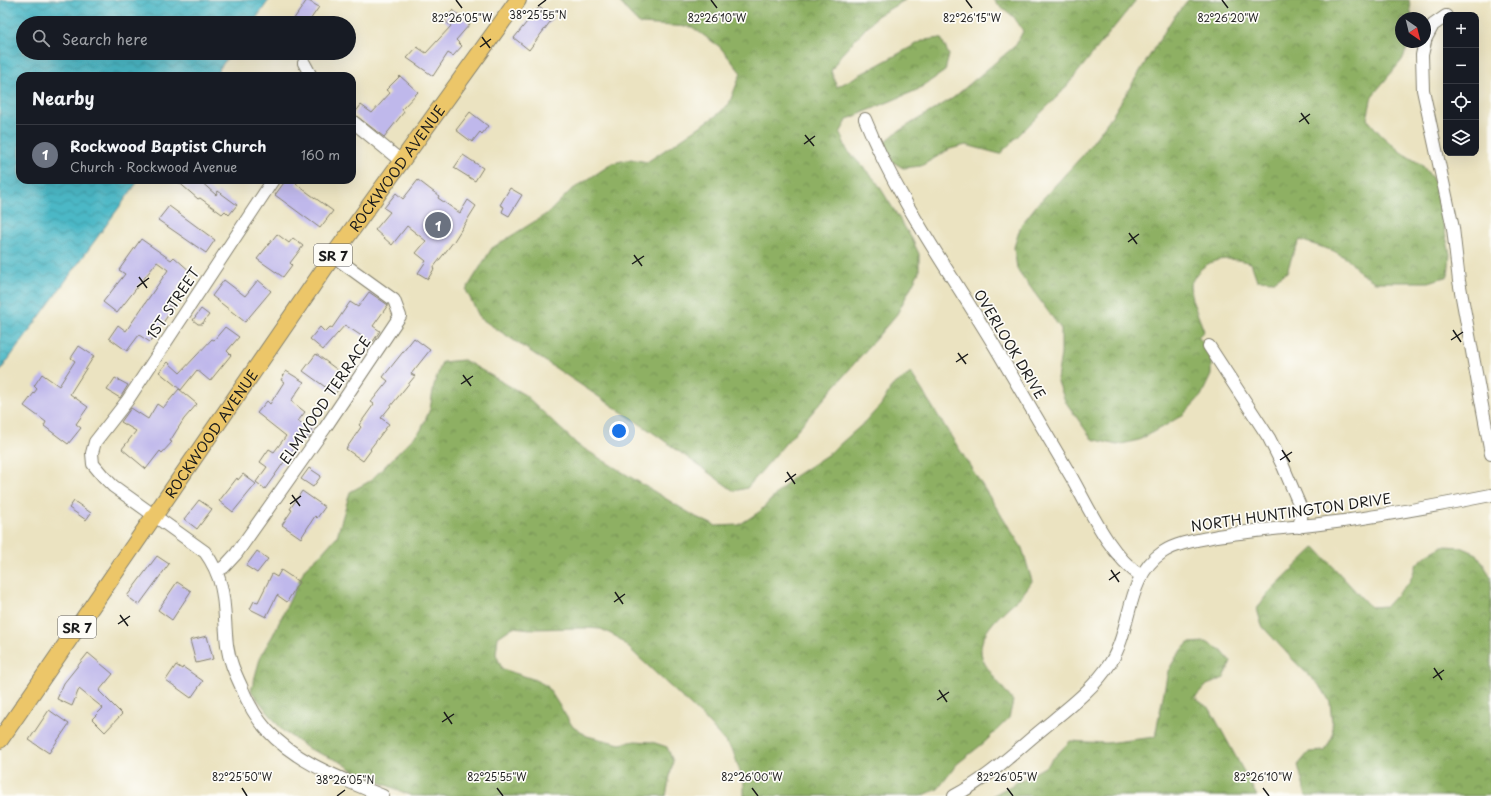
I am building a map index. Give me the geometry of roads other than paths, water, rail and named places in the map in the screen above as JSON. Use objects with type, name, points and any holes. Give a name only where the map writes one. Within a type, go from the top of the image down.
[{"type":"main road","name":"ROCKWOOD AVENUE","points":[[154,515],[333,256],[518,0]]},
{"type":"main road","name":"SR 7","points":[[0,740],[154,515]]},
{"type":"street","points":[[1431,29],[1433,25],[1443,18]]},
{"type":"street","points":[[1424,48],[1422,55],[1423,90],[1453,228],[1459,281],[1491,454]]},
{"type":"street","points":[[304,63],[309,72]]},
{"type":"street","name":"OVERLOOK DRIVE","points":[[865,119],[875,143],[908,206],[996,349],[1104,533],[1121,559],[1141,576]]},
{"type":"street","points":[[356,124],[401,162]]},
{"type":"street","name":"1ST STREET","points":[[154,515],[113,486],[102,476],[94,464],[92,452],[95,442],[127,401],[270,184]]},
{"type":"street","name":"ELMWOOD TERRACE","points":[[217,571],[224,568],[236,554],[325,428],[400,316],[394,300],[333,256]]},
{"type":"street","points":[[1209,346],[1269,438],[1278,456],[1300,506],[1302,513],[1299,527]]},
{"type":"street","name":"NORTH HUNTINGTON DRIVE","points":[[954,796],[978,782],[1001,765],[1078,699],[1104,672],[1112,661],[1118,646],[1141,576],[1154,560],[1163,552],[1189,542],[1269,529],[1299,527],[1402,511],[1491,495]]},
{"type":"street","points":[[154,515],[205,552],[217,571],[224,596],[228,648],[232,667],[246,697],[267,730],[285,746],[305,760],[328,773],[383,796]]},
{"type":"water","points":[[0,0],[269,0],[258,16],[16,16],[16,60],[226,60],[217,72],[16,72],[16,184],[136,184],[0,371]]},
{"type":"place","name":"Rockwood Baptist Church","points":[[438,225]]}]
